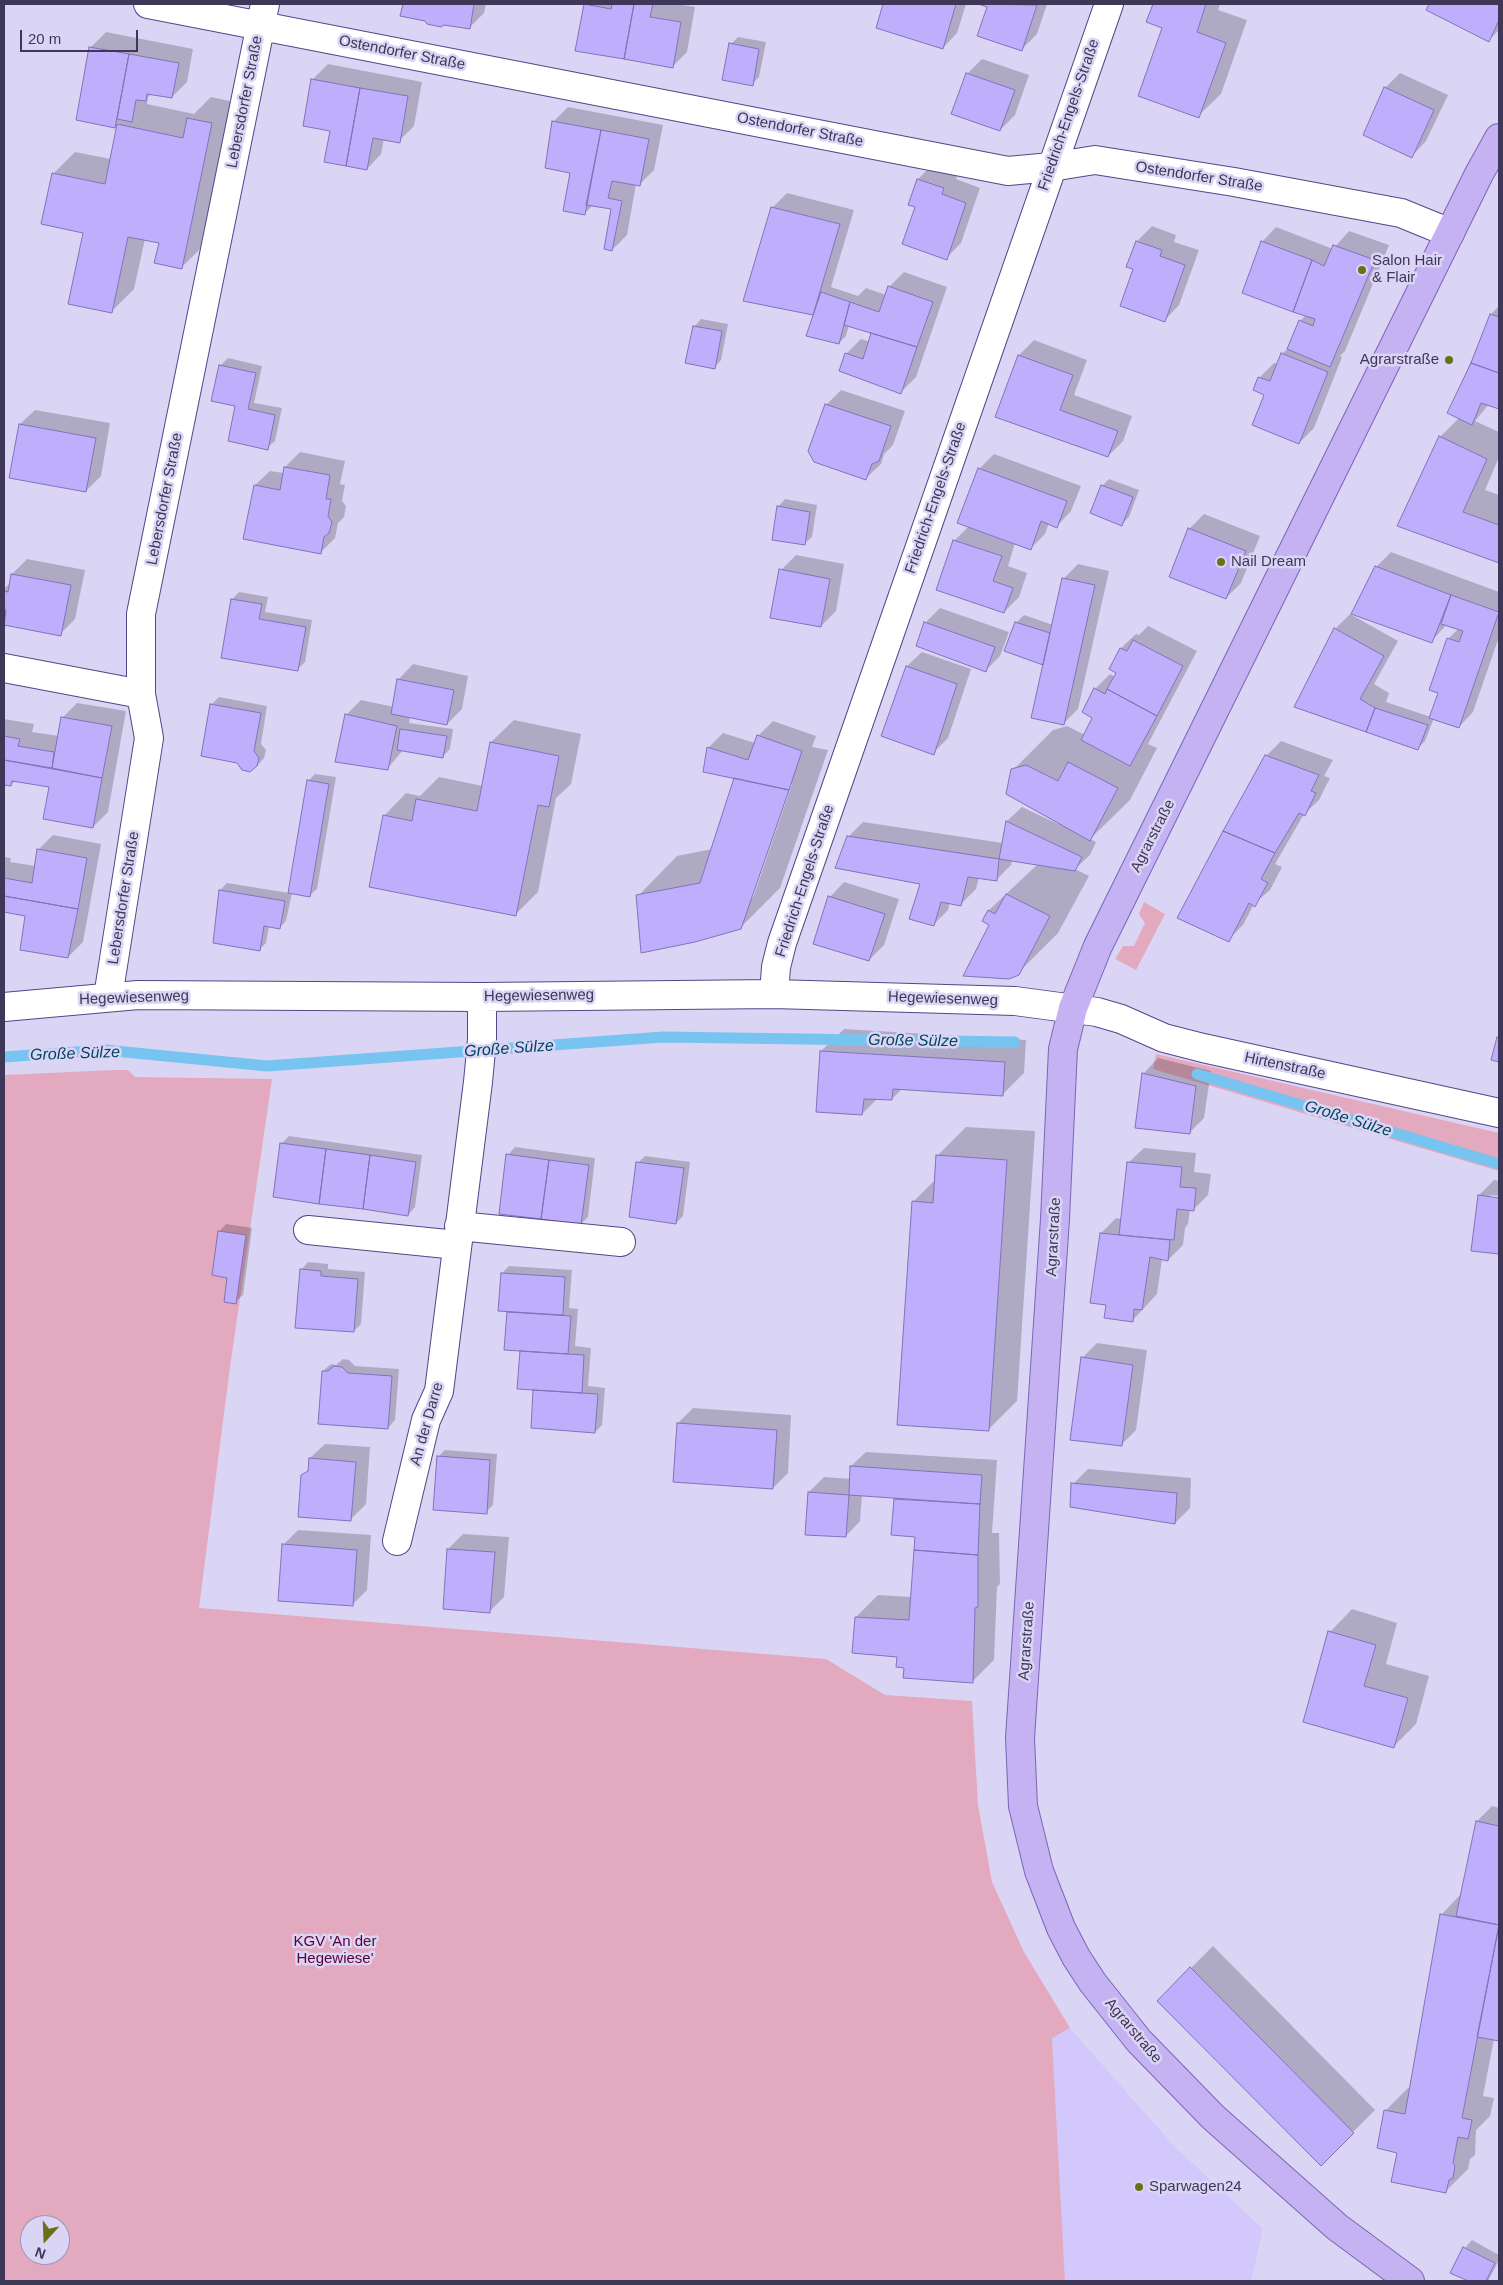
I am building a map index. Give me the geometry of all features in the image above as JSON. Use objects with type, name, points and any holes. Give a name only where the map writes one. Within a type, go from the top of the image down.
[{"type":"main road","name":"Agrarstraße","points":[[1410,2281],[1337,2227],[1213,2117],[1138,2041],[1115,2013],[1076,1957],[1061,1928],[1039,1871],[1023,1806],[1020,1738],[1056,1219],[1062,1058],[1073,1008],[1098,946],[1450,233],[1499,138]]},
{"type":"street","name":"Ostendorfer Straße","points":[[148,4],[263,15],[1008,171],[1095,160],[1234,182],[1401,213],[1450,233]]},
{"type":"street","name":"Friedrich-Engels-Straße","points":[[774,994],[776,967],[782,943],[1109,4]]},
{"type":"street","name":"Lebersdorfer Straße","points":[[108,997],[149,738],[141,694],[141,614],[263,15]]},
{"type":"street","points":[[4,668],[141,694]]},
{"type":"street","name":"Hegewiesenweg","points":[[4,1007],[148,995],[482,997],[774,994],[1015,1001],[1073,1008]]},
{"type":"street","name":"An der Darre","points":[[397,1542],[426,1420],[439,1391],[478,1082],[482,1040],[482,997]]},
{"type":"street","name":"Hirtenstraße","points":[[1073,1008],[1113,1017],[1164,1038],[1203,1048],[1499,1112]]},
{"type":"street","points":[[308,1230],[621,1242]]},
{"type":"shaded area","name":"Sparwagen24","points":[[1070,2028],[1174,2146],[1263,2229],[1251,2281],[1065,2281],[1052,2038]]},
{"type":"green space","points":[[1144,902],[1165,914],[1136,970],[1115,959],[1123,946],[1134,946],[1145,923],[1139,914]]},
{"type":"green space","points":[[1156,1054],[1499,1133],[1499,1171],[1153,1069]]},
{"type":"green space","name":"KGV 'An der Hegewiese'","points":[[128,1070],[135,1077],[272,1079],[230,1367],[199,1608],[826,1659],[885,1695],[972,1701],[978,1805],[992,1882],[1024,1952],[1070,2028],[1052,2038],[1065,2281],[4,2281],[4,1075]]},
{"type":"building","points":[[403,4],[474,4],[470,29],[444,25],[441,27],[427,24],[425,21],[400,16]]},
{"type":"building","points":[[584,4],[611,9],[612,4],[634,4],[624,59],[575,51]]},
{"type":"building","points":[[634,4],[653,4],[650,17],[681,22],[673,68],[624,59]]},
{"type":"building","points":[[883,4],[956,4],[943,49],[876,28]]},
{"type":"building","points":[[978,4],[1037,5],[1022,51],[977,36],[987,7]]},
{"type":"building","points":[[1153,4],[1206,4],[1197,32],[1226,43],[1199,118],[1138,96],[1162,28],[1146,22]]},
{"type":"building","points":[[1429,4],[1499,4],[1499,20],[1489,42],[1426,10]]},
{"type":"building","points":[[729,43],[759,49],[753,86],[722,80]]},
{"type":"building","points":[[89,47],[129,54],[115,128],[76,120]]},
{"type":"building","points":[[129,54],[179,63],[172,98],[147,94],[146,101],[136,100],[132,122],[117,119]]},
{"type":"building","points":[[966,73],[1015,90],[1000,131],[951,114]]},
{"type":"building","points":[[311,79],[360,88],[346,166],[324,162],[330,131],[303,126]]},
{"type":"building","points":[[1384,87],[1434,110],[1412,158],[1363,135]]},
{"type":"building","points":[[360,88],[408,96],[400,143],[373,138],[367,170],[346,166]]},
{"type":"building","points":[[187,118],[212,123],[182,269],[154,263],[159,243],[128,237],[112,313],[68,304],[83,233],[41,224],[52,173],[105,184],[117,124],[183,138]]},
{"type":"building","points":[[552,121],[601,130],[585,215],[563,211],[570,173],[545,168]]},
{"type":"building","points":[[601,130],[649,139],[640,186],[612,181],[608,198],[622,201],[612,251],[604,249],[611,209],[586,205]]},
{"type":"building","points":[[917,179],[944,188],[942,194],[966,203],[947,260],[902,244],[915,207],[908,205]]},
{"type":"building","points":[[771,207],[840,224],[813,315],[743,301]]},
{"type":"building","points":[[1136,241],[1162,250],[1160,256],[1185,265],[1165,322],[1120,306],[1133,269],[1126,267]]},
{"type":"building","points":[[1261,241],[1312,260],[1293,312],[1242,293]]},
{"type":"building","points":[[1333,245],[1375,260],[1330,367],[1287,349],[1299,320],[1313,326],[1315,319],[1293,312],[1312,260],[1324,266]]},
{"type":"building","points":[[888,286],[933,302],[917,347],[844,325],[850,302],[879,312]]},
{"type":"building","points":[[821,292],[850,302],[839,344],[806,336]]},
{"type":"building","points":[[1490,314],[1499,317],[1499,373],[1471,363]]},
{"type":"building","points":[[693,326],[722,331],[715,369],[685,363]]},
{"type":"building","points":[[871,333],[917,347],[901,394],[839,371],[845,353],[863,359]]},
{"type":"building","points":[[1281,353],[1328,372],[1299,444],[1252,425],[1264,395],[1253,390],[1258,377],[1270,381]]},
{"type":"building","points":[[1018,355],[1073,375],[1060,410],[1118,431],[1108,457],[995,417]]},
{"type":"building","points":[[1471,363],[1499,373],[1499,409],[1481,403],[1472,425],[1447,413]]},
{"type":"building","points":[[219,365],[256,373],[248,409],[275,415],[268,450],[228,441],[235,406],[211,401]]},
{"type":"building","points":[[825,404],[891,426],[879,461],[872,464],[866,480],[814,462],[808,451]]},
{"type":"building","points":[[19,424],[96,438],[86,492],[9,478]]},
{"type":"building","points":[[1439,436],[1487,459],[1463,512],[1499,525],[1499,563],[1397,526]]},
{"type":"building","points":[[284,467],[330,475],[326,499],[331,499],[328,516],[332,522],[329,533],[324,537],[321,554],[243,539],[254,485],[280,490]]},
{"type":"building","points":[[978,468],[1067,501],[1057,528],[1041,521],[1031,550],[957,523]]},
{"type":"building","points":[[1101,485],[1133,497],[1122,526],[1090,513]]},
{"type":"building","points":[[777,506],[810,512],[805,545],[772,540]]},
{"type":"building","points":[[1188,528],[1246,551],[1226,599],[1169,577]]},
{"type":"building","points":[[953,540],[1002,556],[993,581],[1013,588],[1004,613],[936,590]]},
{"type":"building","points":[[1375,566],[1451,595],[1432,643],[1351,614]]},
{"type":"building","points":[[779,569],[830,579],[821,627],[770,618]]},
{"type":"building","points":[[11,574],[71,585],[61,636],[4,625],[6,610],[4,609],[4,591],[8,592]]},
{"type":"building","points":[[1062,578],[1095,585],[1064,725],[1031,718]]},
{"type":"building","points":[[1451,595],[1499,612],[1459,728],[1429,718],[1438,693],[1429,690],[1447,638],[1459,642],[1463,631],[1441,624]]},
{"type":"building","points":[[231,599],[262,604],[259,619],[306,627],[298,671],[221,658]]},
{"type":"building","points":[[924,622],[995,647],[986,672],[916,646]]},
{"type":"building","points":[[1015,622],[1050,633],[1043,665],[1004,651]]},
{"type":"building","points":[[1334,628],[1384,656],[1360,699],[1375,708],[1366,732],[1294,707]]},
{"type":"building","points":[[1133,640],[1183,666],[1157,716],[1107,689],[1116,673],[1109,669],[1120,648],[1127,651]]},
{"type":"building","points":[[906,666],[957,684],[934,755],[881,736]]},
{"type":"building","points":[[397,679],[454,690],[447,725],[391,714]]},
{"type":"building","points":[[1094,688],[1105,694],[1107,689],[1157,716],[1130,766],[1081,740],[1092,718],[1082,712]]},
{"type":"building","points":[[210,704],[261,713],[254,751],[259,758],[257,766],[250,772],[242,770],[237,763],[201,756]]},
{"type":"building","points":[[1375,708],[1428,725],[1418,750],[1366,732]]},
{"type":"building","points":[[345,714],[397,726],[388,770],[335,762]]},
{"type":"building","points":[[61,717],[112,726],[102,778],[52,768]]},
{"type":"building","points":[[400,729],[447,736],[443,758],[397,750]]},
{"type":"building","points":[[757,735],[802,751],[789,790],[703,772],[707,747],[748,760]]},
{"type":"building","points":[[4,736],[20,739],[18,746],[54,752],[52,768],[4,760]]},
{"type":"building","points":[[490,742],[559,756],[549,807],[538,805],[516,916],[369,887],[383,815],[412,821],[416,799],[477,811]]},
{"type":"building","points":[[1265,755],[1319,775],[1311,791],[1316,793],[1305,816],[1299,813],[1275,853],[1223,831]]},
{"type":"building","points":[[4,760],[102,778],[93,828],[43,819],[49,787],[12,781],[11,786],[4,785]]},
{"type":"building","points":[[1068,762],[1118,788],[1090,841],[1006,794],[1011,769],[1026,765],[1058,781]]},
{"type":"building","points":[[734,778],[789,790],[741,929],[695,942],[641,953],[636,895],[700,883]]},
{"type":"building","points":[[307,780],[329,784],[310,897],[288,893]]},
{"type":"building","points":[[1006,821],[1082,857],[1075,871],[999,859]]},
{"type":"building","points":[[1223,831],[1275,853],[1261,879],[1268,883],[1255,907],[1249,903],[1229,942],[1177,918]]},
{"type":"building","points":[[847,836],[999,859],[997,881],[968,877],[961,906],[941,902],[934,926],[909,919],[920,884],[835,868]]},
{"type":"building","points":[[37,849],[87,858],[78,909],[4,896],[4,878],[32,883]]},
{"type":"building","points":[[219,890],[285,901],[280,929],[264,926],[260,951],[213,943]]},
{"type":"building","points":[[1006,894],[1050,916],[1019,975],[1009,979],[963,976],[989,925],[982,921],[988,910],[995,914]]},
{"type":"building","points":[[4,896],[78,909],[68,958],[20,950],[25,916],[4,912]]},
{"type":"building","points":[[828,896],[885,914],[869,961],[813,944]]},
{"type":"building","points":[[1497,1037],[1499,1038],[1499,1062],[1491,1060]]},
{"type":"building","points":[[820,1051],[1005,1062],[1003,1096],[893,1089],[892,1100],[864,1099],[862,1115],[816,1112]]},
{"type":"building","points":[[1142,1073],[1196,1086],[1190,1134],[1135,1128]]},
{"type":"building","points":[[280,1143],[326,1149],[319,1204],[273,1197]]},
{"type":"building","points":[[326,1149],[370,1155],[363,1209],[319,1204]]},
{"type":"building","points":[[506,1154],[549,1160],[541,1219],[499,1214]]},
{"type":"building","points":[[370,1155],[416,1162],[408,1216],[363,1209]]},
{"type":"building","points":[[936,1155],[1007,1160],[989,1431],[897,1425],[912,1201],[933,1203]]},
{"type":"building","points":[[549,1160],[589,1165],[581,1225],[541,1219]]},
{"type":"building","points":[[636,1162],[684,1168],[676,1224],[629,1217]]},
{"type":"building","points":[[1127,1162],[1182,1167],[1180,1187],[1196,1188],[1194,1211],[1177,1209],[1174,1240],[1119,1235]]},
{"type":"building","points":[[1478,1195],[1499,1198],[1499,1254],[1471,1251]]},
{"type":"building","points":[[218,1231],[246,1235],[236,1304],[224,1302],[227,1278],[212,1275]]},
{"type":"building","points":[[1100,1233],[1170,1240],[1168,1261],[1150,1257],[1142,1310],[1134,1309],[1133,1322],[1104,1318],[1106,1305],[1090,1303]]},
{"type":"building","points":[[300,1269],[321,1271],[321,1276],[358,1279],[354,1332],[295,1328]]},
{"type":"building","points":[[501,1273],[565,1277],[563,1315],[498,1311]]},
{"type":"building","points":[[507,1312],[571,1316],[568,1354],[504,1350]]},
{"type":"building","points":[[520,1351],[584,1355],[582,1393],[517,1389]]},
{"type":"building","points":[[1081,1357],[1133,1365],[1122,1446],[1070,1440]]},
{"type":"building","points":[[334,1366],[342,1367],[348,1373],[392,1376],[388,1429],[318,1424],[322,1371],[328,1371]]},
{"type":"building","points":[[533,1390],[598,1394],[595,1433],[531,1428]]},
{"type":"building","points":[[677,1423],[777,1430],[773,1489],[673,1482]]},
{"type":"building","points":[[437,1456],[490,1460],[487,1514],[433,1510]]},
{"type":"building","points":[[309,1458],[356,1462],[351,1521],[298,1517],[301,1475],[308,1471]]},
{"type":"building","points":[[850,1466],[982,1475],[980,1504],[849,1495]]},
{"type":"building","points":[[1071,1483],[1177,1493],[1175,1524],[1070,1507]]},
{"type":"building","points":[[808,1492],[849,1495],[846,1537],[805,1535]]},
{"type":"building","points":[[894,1499],[980,1504],[978,1555],[914,1550],[915,1537],[891,1535]]},
{"type":"building","points":[[282,1544],[357,1550],[353,1606],[278,1601]]},
{"type":"building","points":[[447,1549],[495,1552],[490,1613],[443,1609]]},
{"type":"building","points":[[914,1550],[978,1555],[978,1607],[975,1608],[973,1683],[903,1678],[904,1668],[896,1667],[897,1657],[852,1653],[855,1617],[909,1620]]},
{"type":"building","points":[[1328,1631],[1376,1645],[1364,1686],[1408,1698],[1394,1748],[1303,1722]]},
{"type":"building","points":[[1476,1821],[1499,1826],[1499,1925],[1456,1916]]},
{"type":"building","points":[[1440,1914],[1499,1925],[1462,2118],[1472,2120],[1468,2139],[1458,2137],[1453,2163],[1455,2166],[1453,2178],[1449,2180],[1446,2193],[1391,2182],[1397,2153],[1377,2148],[1384,2110],[1405,2114]]},
{"type":"building","points":[[1499,1925],[1499,2041],[1477,2037]]},
{"type":"building","points":[[1190,1967],[1354,2133],[1321,2166],[1157,2001]]},
{"type":"building","points":[[1463,2247],[1495,2263],[1486,2281],[1468,2281],[1450,2273]]},
{"type":"waterway","name":"Große Sülze","points":[[4,1057],[105,1050],[267,1066],[663,1037],[1015,1042]]},
{"type":"waterway","name":"Große Sülze","points":[[1197,1074],[1499,1164]]},
{"type":"place","name":"Salon Hair & Flair","points":[[1362,270]]},
{"type":"place","name":"Agrarstraße","points":[[1449,360]]},
{"type":"place","name":"Nail Dream","points":[[1221,562]]},
{"type":"place","name":"Sparwagen24","points":[[1139,2187]]}]
